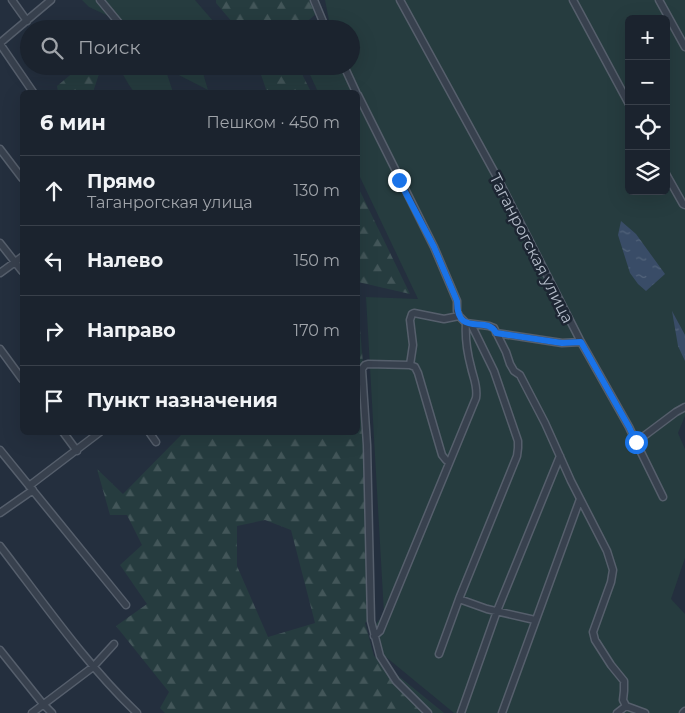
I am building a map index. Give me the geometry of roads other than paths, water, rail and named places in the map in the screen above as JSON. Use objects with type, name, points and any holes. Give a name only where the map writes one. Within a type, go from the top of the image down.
[{"type":"street","points":[[12,0],[26,20]]},
{"type":"street","points":[[28,20],[51,0]]},
{"type":"street","points":[[100,0],[117,20]]},
{"type":"street","points":[[314,0],[322,20]]},
{"type":"street","name":"Таганрогская улица","points":[[400,0],[497,178],[581,342],[629,427],[663,497]]},
{"type":"street","points":[[573,0],[625,97]]},
{"type":"street","points":[[659,0],[685,48]]},
{"type":"street","points":[[20,27],[0,43],[20,73]]},
{"type":"street","points":[[22,75],[32,90]]},
{"type":"street","points":[[348,75],[355,90]]},
{"type":"street","points":[[360,100],[434,247],[457,301],[459,316],[468,324],[494,371],[518,441],[516,456],[439,654]]},
{"type":"street","points":[[0,149],[20,175]]},
{"type":"street","points":[[670,181],[685,206]]},
{"type":"street","points":[[0,243],[20,269]]},
{"type":"street","points":[[0,273],[20,258]]},
{"type":"street","points":[[410,365],[413,344],[410,320],[412,314],[444,319],[459,316]]},
{"type":"street","points":[[468,324],[494,328],[510,364],[514,371],[520,375],[545,423],[606,551],[613,570],[611,582],[593,632],[595,640],[624,681],[623,700],[626,706],[645,713]]},
{"type":"street","points":[[374,636],[380,631],[476,398],[477,392],[466,338],[468,324]]},
{"type":"street","points":[[496,333],[562,343],[581,342]]},
{"type":"street","points":[[0,349],[20,376]]},
{"type":"street","points":[[428,713],[396,682],[380,656],[371,621],[362,370],[365,365],[410,365],[415,367],[442,455],[449,462]]},
{"type":"street","points":[[636,442],[685,407]]},
{"type":"street","points":[[65,435],[77,451]]},
{"type":"street","points":[[0,514],[96,435]]},
{"type":"street","points":[[151,435],[156,442]]},
{"type":"street","points":[[0,450],[126,606]]},
{"type":"street","points":[[461,713],[497,611],[560,456]]},
{"type":"street","points":[[502,713],[580,499]]},
{"type":"street","points":[[0,546],[93,667],[137,713]]},
{"type":"street","points":[[459,599],[535,620]]},
{"type":"street","points":[[32,713],[93,667],[114,644]]},
{"type":"street","points":[[0,650],[52,713]]},
{"type":"street","points":[[617,713],[626,706]]},
{"type":"water","points":[[621,221],[636,234],[665,274],[646,291],[630,273],[618,235]]},
{"type":"water","points":[[672,311],[685,335],[685,361],[678,346]]}]
